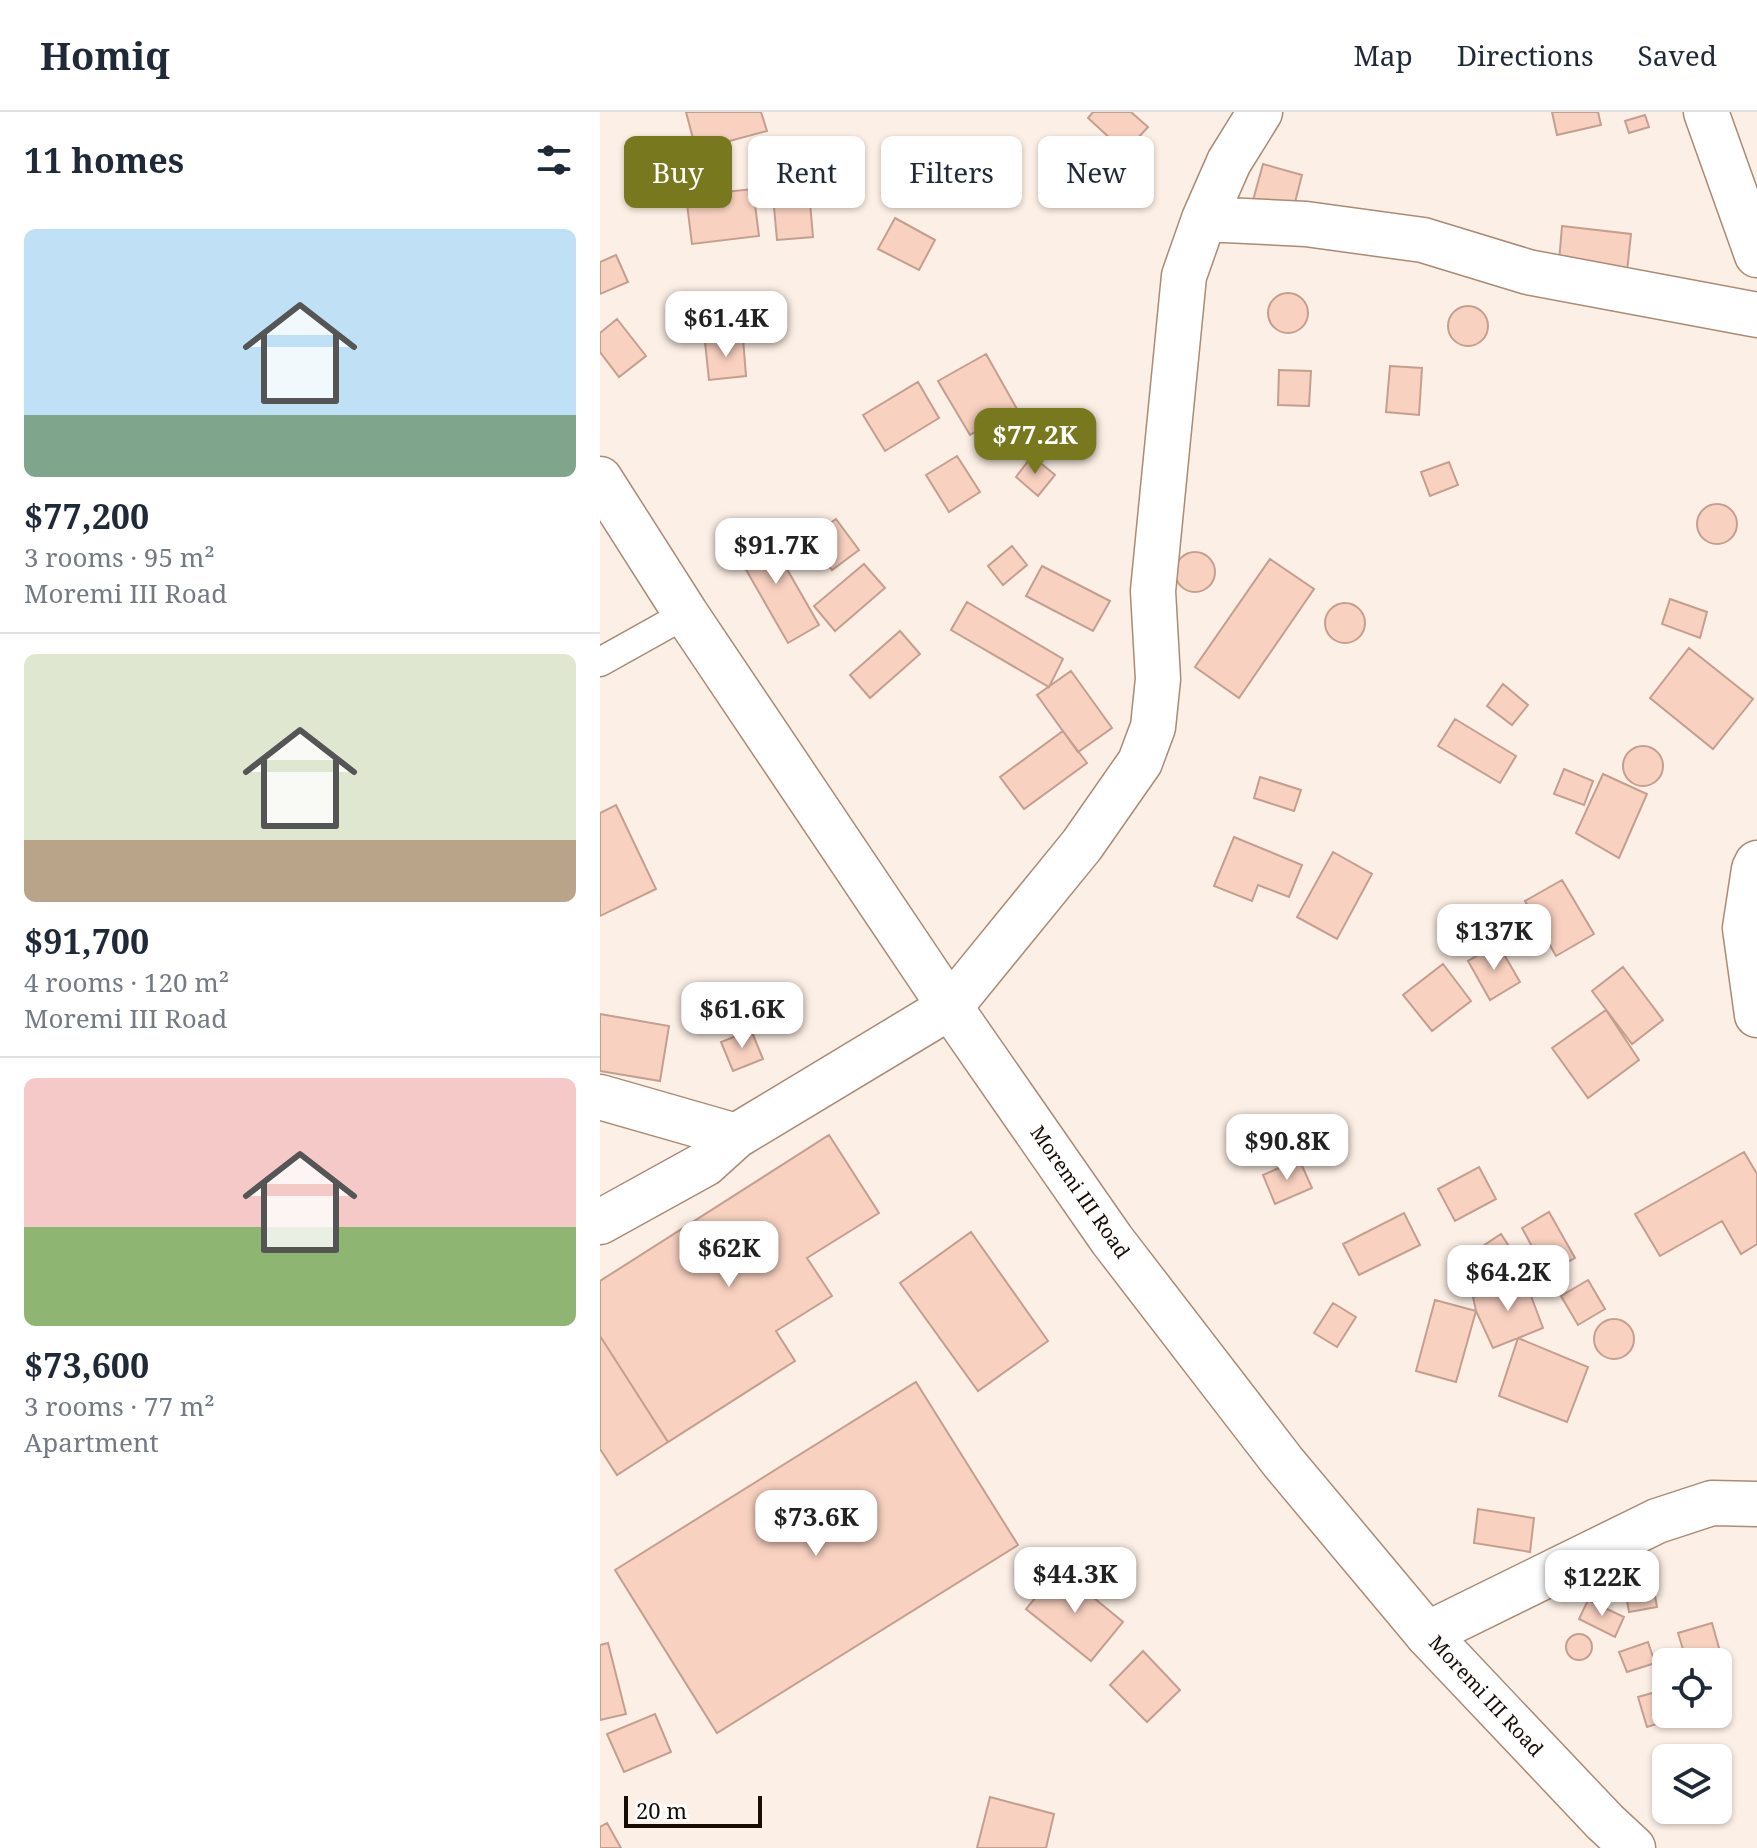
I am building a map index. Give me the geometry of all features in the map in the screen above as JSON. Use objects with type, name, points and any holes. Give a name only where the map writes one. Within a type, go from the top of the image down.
[{"type":"street","points":[[600,1222],[705,1164],[736,1136],[950,1007],[1082,845],[1140,762],[1153,727],[1158,679],[1153,591],[1184,276],[1229,162],[1260,112]]},
{"type":"street","points":[[1706,112],[1757,255]]},
{"type":"street","points":[[1204,219],[1306,224],[1423,240],[1528,272],[1757,315]]},
{"type":"street","name":"Moremi III Road","points":[[600,479],[686,614],[950,1007],[1112,1240],[1283,1462],[1427,1634],[1633,1848]]},
{"type":"street","points":[[1757,863],[1745,928],[1757,1015]]},
{"type":"street","points":[[600,1097],[736,1136]]},
{"type":"street","points":[[1427,1634],[1657,1521],[1712,1503],[1757,1504]]},
{"type":"lane","points":[[600,662],[686,614]]},
{"type":"building","points":[[686,112],[761,112],[767,131],[732,140],[732,136],[692,136]]},
{"type":"building","points":[[1093,112],[1131,112],[1148,127],[1140,136],[1108,136],[1088,118]]},
{"type":"building","points":[[1552,112],[1598,112],[1601,125],[1557,135]]},
{"type":"building","points":[[1645,115],[1649,127],[1629,133],[1625,121]]},
{"type":"building","points":[[1263,164],[1302,175],[1292,214],[1252,204]]},
{"type":"building","points":[[748,190],[748,208],[755,208],[759,236],[692,244],[688,208],[732,208],[732,191]]},
{"type":"building","points":[[774,208],[810,208],[813,237],[777,240]]},
{"type":"building","points":[[895,218],[935,240],[919,270],[878,249]]},
{"type":"building","points":[[1562,226],[1631,234],[1626,281],[1558,274]]},
{"type":"building","points":[[616,255],[628,282],[600,294],[600,262]]},
{"type":"building","points":[[1288,293],[1302,299],[1308,313],[1302,327],[1288,333],[1274,327],[1268,313],[1274,299]]},
{"type":"building","points":[[1468,306],[1482,312],[1488,326],[1482,340],[1468,346],[1454,340],[1448,326],[1454,312]]},
{"type":"building","points":[[617,319],[646,356],[619,377],[600,352],[600,333]]},
{"type":"building","points":[[743,338],[746,376],[709,380],[705,342]]},
{"type":"building","points":[[986,354],[1017,409],[970,435],[938,381]]},
{"type":"building","points":[[1390,366],[1422,368],[1419,415],[1386,412]]},
{"type":"building","points":[[1279,370],[1311,371],[1309,406],[1278,405]]},
{"type":"building","points":[[918,382],[939,418],[885,451],[863,415]]},
{"type":"building","points":[[957,456],[980,492],[949,512],[926,475]]},
{"type":"building","points":[[1032,456],[1055,475],[1038,496],[1016,477]]},
{"type":"building","points":[[1449,462],[1458,485],[1430,496],[1421,472]]},
{"type":"building","points":[[1717,504],[1731,510],[1737,524],[1731,538],[1717,544],[1703,538],[1697,524],[1703,510]]},
{"type":"building","points":[[836,519],[859,550],[832,570],[808,540]]},
{"type":"building","points":[[764,529],[819,625],[788,643],[733,547]]},
{"type":"building","points":[[1012,546],[1027,565],[1003,585],[988,566]]},
{"type":"building","points":[[1195,552],[1209,558],[1215,572],[1209,586],[1195,592],[1181,586],[1175,572],[1181,558]]},
{"type":"building","points":[[1270,559],[1314,589],[1239,698],[1195,667]]},
{"type":"building","points":[[864,564],[885,588],[835,631],[814,606]]},
{"type":"building","points":[[1042,566],[1110,601],[1093,631],[1026,596]]},
{"type":"building","points":[[1670,599],[1707,612],[1700,638],[1662,624]]},
{"type":"building","points":[[967,602],[1063,659],[1049,687],[951,630]]},
{"type":"building","points":[[1345,603],[1359,609],[1365,623],[1359,637],[1345,643],[1331,637],[1325,623],[1331,609]]},
{"type":"building","points":[[900,631],[920,654],[870,698],[850,675]]},
{"type":"building","points":[[1689,648],[1753,699],[1713,749],[1650,698]]},
{"type":"building","points":[[1071,671],[1112,728],[1078,752],[1037,695]]},
{"type":"building","points":[[1503,684],[1528,705],[1512,725],[1487,706]]},
{"type":"building","points":[[1455,719],[1516,756],[1500,783],[1438,746]]},
{"type":"building","points":[[1063,731],[1087,763],[1024,809],[1000,777]]},
{"type":"building","points":[[1643,746],[1657,752],[1663,766],[1657,780],[1643,786],[1629,780],[1623,766],[1629,752]]},
{"type":"building","points":[[1564,769],[1593,781],[1584,805],[1554,794]]},
{"type":"building","points":[[1603,774],[1647,794],[1619,858],[1576,833]]},
{"type":"building","points":[[1260,777],[1301,790],[1294,811],[1254,798]]},
{"type":"building","points":[[616,805],[656,889],[600,916],[600,813]]},
{"type":"building","points":[[1234,837],[1302,865],[1289,897],[1258,885],[1252,901],[1214,886]]},
{"type":"building","points":[[1333,852],[1372,874],[1337,939],[1297,917]]},
{"type":"building","points":[[1562,880],[1594,934],[1556,956],[1525,901]]},
{"type":"building","points":[[1498,944],[1520,982],[1490,1000],[1468,961]]},
{"type":"building","points":[[1443,964],[1471,1001],[1432,1031],[1403,995]]},
{"type":"building","points":[[1623,967],[1663,1020],[1632,1044],[1592,991]]},
{"type":"building","points":[[1606,1010],[1639,1060],[1588,1098],[1552,1048]]},
{"type":"building","points":[[600,1014],[669,1026],[660,1081],[600,1071]]},
{"type":"building","points":[[751,1030],[763,1059],[733,1071],[721,1042]]},
{"type":"building","points":[[829,1135],[879,1213],[807,1258],[832,1296],[776,1331],[795,1361],[668,1442],[600,1336],[600,1281]]},
{"type":"building","points":[[1744,1152],[1757,1174],[1757,1244],[1741,1254],[1722,1221],[1660,1256],[1635,1214]]},
{"type":"building","points":[[1299,1159],[1312,1188],[1275,1204],[1263,1175]]},
{"type":"building","points":[[1479,1167],[1496,1199],[1455,1221],[1438,1189]]},
{"type":"building","points":[[1549,1212],[1575,1258],[1547,1274],[1522,1228]]},
{"type":"building","points":[[1404,1213],[1420,1245],[1359,1275],[1343,1244]]},
{"type":"building","points":[[971,1232],[1048,1341],[978,1391],[900,1283]]},
{"type":"building","points":[[1501,1234],[1522,1266],[1473,1297],[1453,1266]]},
{"type":"building","points":[[1525,1280],[1543,1328],[1493,1348],[1473,1297]]},
{"type":"building","points":[[1588,1280],[1605,1309],[1578,1325],[1561,1296]]},
{"type":"building","points":[[1435,1300],[1476,1311],[1456,1382],[1416,1371]]},
{"type":"building","points":[[1333,1303],[1356,1317],[1337,1347],[1314,1333]]},
{"type":"building","points":[[1614,1319],[1628,1325],[1634,1339],[1628,1353],[1614,1359],[1600,1353],[1594,1339],[1600,1325]]},
{"type":"building","points":[[600,1336],[668,1442],[617,1475],[600,1449]]},
{"type":"building","points":[[1518,1338],[1588,1367],[1567,1422],[1499,1396]]},
{"type":"building","points":[[916,1382],[1018,1545],[717,1733],[615,1570]]},
{"type":"building","points":[[1478,1509],[1534,1518],[1530,1552],[1474,1543]]},
{"type":"building","points":[[1059,1569],[1123,1622],[1091,1661],[1026,1609]]},
{"type":"building","points":[[1653,1584],[1657,1607],[1629,1612],[1625,1589]]},
{"type":"building","points":[[1588,1600],[1624,1617],[1615,1637],[1579,1619]]},
{"type":"building","points":[[1712,1623],[1719,1648],[1683,1648],[1678,1633]]},
{"type":"building","points":[[1579,1634],[1588,1638],[1592,1647],[1588,1656],[1579,1660],[1570,1656],[1566,1647],[1570,1638]]},
{"type":"building","points":[[1648,1642],[1652,1664],[1627,1672],[1619,1652]]},
{"type":"building","points":[[608,1643],[626,1714],[600,1720],[600,1645]]},
{"type":"building","points":[[1143,1651],[1180,1690],[1147,1722],[1110,1685]]},
{"type":"building","points":[[1652,1693],[1652,1725],[1647,1727],[1638,1697]]},
{"type":"building","points":[[655,1714],[671,1752],[624,1772],[607,1734]]},
{"type":"building","points":[[990,1797],[1054,1814],[1046,1848],[977,1848]]},
{"type":"building","points":[[607,1823],[621,1848],[600,1848],[600,1827]]}]
